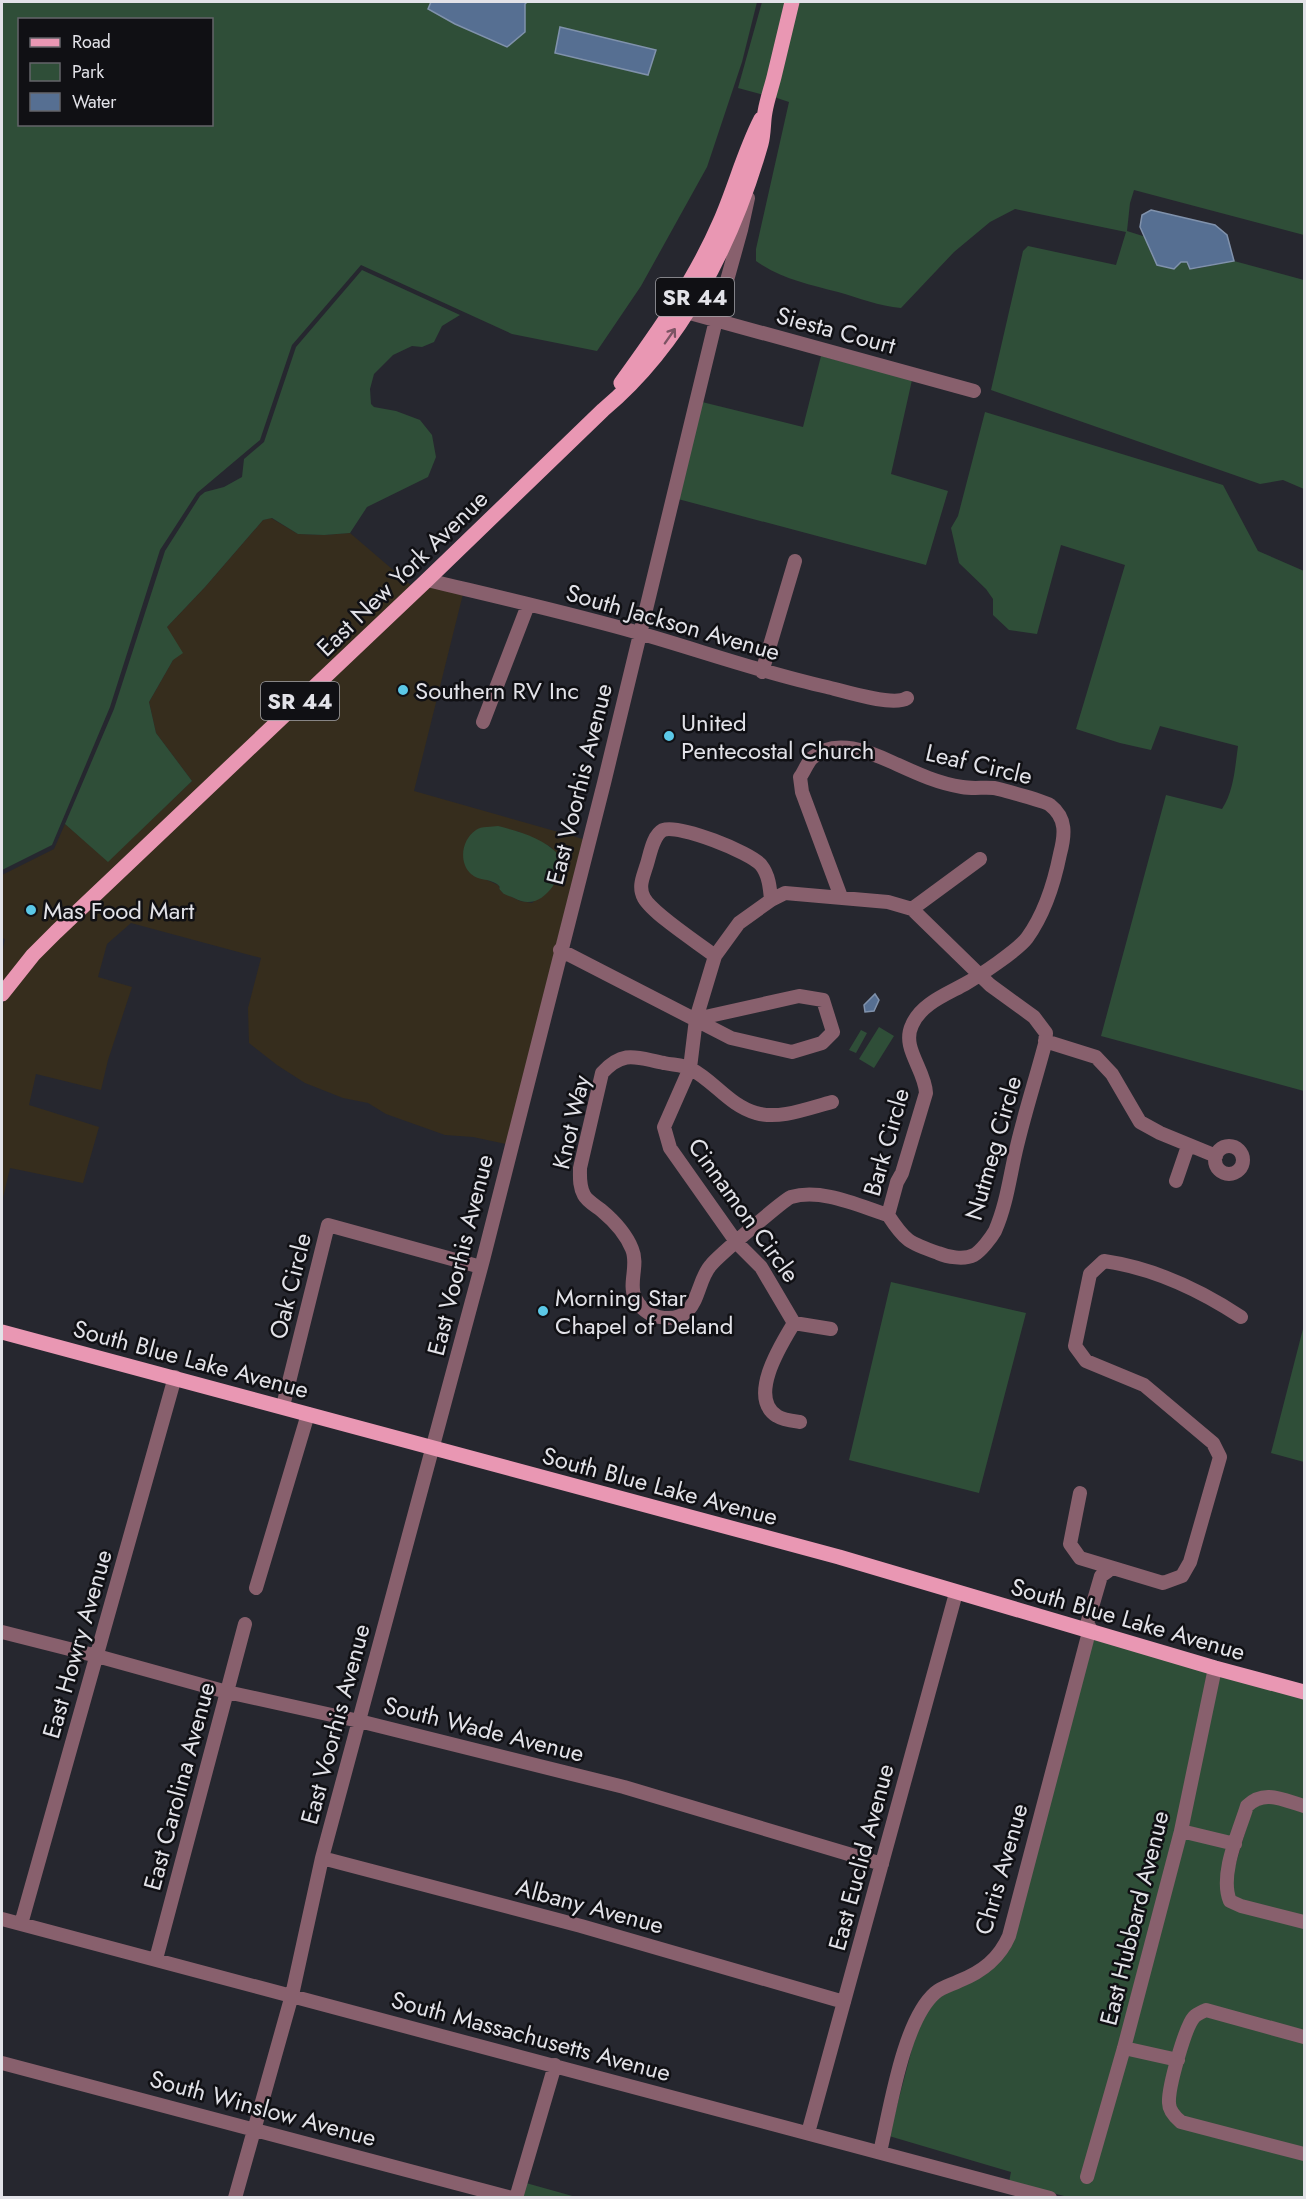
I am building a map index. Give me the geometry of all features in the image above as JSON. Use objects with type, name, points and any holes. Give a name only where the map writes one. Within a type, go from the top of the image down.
[{"type":"main road","name":"East New York Avenue","points":[[2,994],[14,977],[51,937],[603,410],[625,392],[645,368],[686,312],[714,263],[742,200],[762,140],[765,112],[792,2]]},
{"type":"main road","name":"East New York Avenue","points":[[603,410],[668,316],[701,260],[720,223],[752,137],[765,112]]},
{"type":"main road","points":[[668,316],[686,312]]},
{"type":"main road","name":"South Blue Lake Avenue","points":[[2,1332],[839,1557],[956,1593],[1305,1692]]},
{"type":"street","name":"East Voorhis Avenue","points":[[235,2198],[292,1995],[322,1858],[481,1267],[604,783],[716,320],[741,230],[755,164]]},
{"type":"street","name":"East Voorhis Avenue","points":[[716,320],[714,263],[720,223]]},
{"type":"street","name":"Siesta Court","points":[[686,312],[974,392]]},
{"type":"street","points":[[762,672],[795,561]]},
{"type":"street","name":"South Jackson Avenue","points":[[427,580],[640,633],[762,672],[891,701],[902,701],[907,698]]},
{"type":"street","points":[[483,722],[528,605]]},
{"type":"street","name":"Leaf Circle","points":[[841,897],[802,792],[800,777],[812,758],[831,748],[855,748],[881,757],[932,781],[964,787],[996,788],[1049,803],[1062,817],[1064,837],[1055,879],[1044,908],[1026,940],[981,975]]},
{"type":"street","points":[[715,956],[651,907],[642,896],[640,883],[656,837],[663,831],[674,828],[750,856],[762,865],[769,882],[771,900]]},
{"type":"street","points":[[980,859],[912,909],[990,985],[1034,1017],[1046,1033],[1045,1041],[1096,1057],[1112,1074],[1140,1122],[1188,1146],[1216,1156]]},
{"type":"street","name":"Cinnamon Circle","points":[[794,1323],[760,1267],[737,1243],[670,1148],[664,1127],[690,1068],[696,1019],[715,956],[739,923],[785,893],[888,902],[912,909]]},
{"type":"street","points":[[560,950],[731,1038],[792,1052],[822,1043],[833,1032],[823,1000],[799,996],[696,1019]]},
{"type":"street","name":"Bark Circle","points":[[737,1243],[788,1198],[812,1194],[888,1215],[897,1182],[903,1173],[926,1093],[925,1081],[910,1050],[907,1036],[918,1013],[939,998],[981,975]]},
{"type":"street","name":"Nutmeg Circle","points":[[888,1215],[899,1232],[912,1244],[943,1255],[960,1258],[974,1256],[984,1246],[994,1233],[1008,1191],[1017,1142],[1045,1041]]},
{"type":"street","name":"Knot Way","points":[[737,1243],[709,1266],[701,1282],[698,1297],[690,1308],[678,1317],[654,1316],[645,1311],[636,1299],[632,1288],[635,1264],[632,1249],[615,1221],[585,1196],[580,1183],[580,1168],[602,1073],[620,1058],[631,1056],[690,1068],[728,1098],[756,1113],[784,1113],[832,1102]]},
{"type":"street","points":[[1176,1181],[1188,1146]]},
{"type":"street","name":"Oak Circle","points":[[283,1406],[328,1225],[481,1267]]},
{"type":"street","points":[[1080,1493],[1070,1544],[1080,1558],[1108,1569],[1163,1583],[1182,1576],[1190,1562],[1220,1457],[1213,1443],[1144,1385],[1086,1361],[1074,1346],[1090,1274],[1104,1261],[1124,1264],[1183,1285],[1211,1298],[1241,1317]]},
{"type":"street","points":[[800,1422],[777,1416],[769,1407],[766,1395],[768,1374],[776,1353],[794,1323],[831,1329]]},
{"type":"street","name":"East Howry Avenue","points":[[21,1924],[175,1377]]},
{"type":"street","points":[[256,1587],[308,1414]]},
{"type":"street","name":"Chris Avenue","points":[[879,2152],[909,2035],[918,2014],[939,1990],[988,1966],[1004,1947],[1009,1936],[1089,1630],[1088,1624],[1101,1576],[1108,1569]]},
{"type":"street","name":"East Euclid Avenue","points":[[808,2133],[956,1593]]},
{"type":"street","name":"East Carolina Avenue","points":[[156,1959],[245,1624]]},
{"type":"street","name":"South Wade Avenue","points":[[2,1632],[227,1692],[359,1721],[624,1787],[882,1864]]},
{"type":"street","name":"East Hubbard Avenue","points":[[1087,2177],[1181,1832],[1215,1668]]},
{"type":"street","points":[[1305,1806],[1268,1796],[1255,1798],[1247,1806],[1226,1880],[1226,1892],[1230,1901],[1240,1906],[1305,1922]]},
{"type":"street","points":[[1181,1832],[1235,1844]]},
{"type":"street","name":"Albany Avenue","points":[[322,1858],[581,1926],[844,2002]]},
{"type":"street","name":"South Massachusetts Avenue","points":[[2,1918],[1050,2198]]},
{"type":"street","points":[[1305,2037],[1206,2010],[1195,2016],[1188,2026],[1168,2104],[1173,2114],[1181,2122],[1305,2154]]},
{"type":"street","points":[[1124,2048],[1178,2060]]},
{"type":"street","name":"South Winslow Avenue","points":[[2,2063],[514,2198]]},
{"type":"street","points":[[514,2198],[555,2065]]},
{"type":"shaded area","points":[[271,518],[298,534],[350,533],[413,587],[2,985],[2,954],[5,939],[2,938],[2,875],[54,849],[65,824],[108,861],[192,781],[156,733],[149,702],[173,660],[167,627],[263,520]]},
{"type":"shaded area","points":[[429,586],[463,594],[414,791],[583,839],[506,1144],[473,1137],[445,1135],[386,1114],[368,1103],[343,1098],[305,1083],[249,1043],[248,1008],[261,958],[131,923],[107,944],[98,977],[132,987],[108,1060],[101,1090],[36,1074],[29,1105],[99,1127],[83,1183],[10,1168],[2,1202],[2,1005],[10,991],[38,958]],"holes":[[[517,831],[551,847],[561,864],[560,874],[556,881],[532,903],[520,901],[502,892],[498,885],[487,880]]]},
{"type":"green space","points":[[2,2],[431,2],[428,9],[455,24],[525,31],[525,4],[527,2],[757,2],[742,62],[707,167],[641,286],[597,351],[512,334],[361,265],[292,345],[260,440],[197,493],[160,550],[110,707],[52,845],[2,870]]},
{"type":"green space","points":[[762,2],[786,2],[764,95],[738,88]]},
{"type":"green space","points":[[797,2],[1304,2],[1304,235],[1134,190],[1127,231],[1146,237],[1157,265],[1174,269],[1181,262],[1187,262],[1188,267],[1195,269],[1234,261],[1304,280],[1304,489],[1283,480],[1260,484],[991,390],[1023,251],[1028,246],[1116,265],[1126,232],[1015,209],[990,222],[954,252],[901,308],[877,304],[795,280],[756,261],[756,249],[789,102],[774,97]]},
{"type":"green space","points":[[362,270],[460,315],[442,326],[434,342],[422,347],[412,346],[393,355],[374,374],[370,389],[371,404],[374,407],[396,411],[420,420],[432,435],[436,457],[428,477],[367,507],[350,533],[298,534],[272,518],[263,520],[167,627],[183,653],[173,660],[149,702],[156,733],[192,781],[108,862],[65,824],[114,709],[165,551],[200,496],[242,477],[244,459],[264,442],[296,347]]},
{"type":"green space","points":[[821,356],[912,380],[891,474],[948,491],[926,565],[678,499],[702,402],[803,427]]},
{"type":"green space","points":[[985,412],[1223,485],[1258,551],[1304,571],[1304,1091],[1101,1036],[1166,795],[1222,809],[1232,787],[1238,746],[1160,726],[1151,750],[1076,729],[1125,565],[1061,545],[1037,634],[1009,630],[993,615],[993,599],[959,563],[951,528],[958,516]]},
{"type":"green space","points":[[498,826],[539,840],[559,855],[560,871],[553,886],[536,901],[520,901],[503,893],[497,884],[474,876],[467,869],[463,851],[467,839],[478,829]]},
{"type":"green space","points":[[879,1027],[894,1036],[874,1068],[859,1059]]},
{"type":"green space","points":[[861,1030],[867,1033],[856,1053],[849,1050]]},
{"type":"green space","points":[[891,1282],[1026,1313],[979,1493],[849,1460]]},
{"type":"green space","points":[[1304,1325],[1304,1462],[1271,1453]]},
{"type":"green space","points":[[1092,1637],[1209,1672],[1176,1830],[1119,2047],[1080,2180],[1091,2183],[1128,2054],[1172,2064],[1167,2115],[1304,2158],[1304,2197],[1068,2197],[1009,2182],[1011,2172],[889,2136],[918,2026],[938,1997],[1002,1959]]},
{"type":"green space","points":[[1220,1674],[1304,1697],[1304,1801],[1264,1792],[1251,1795],[1231,1838],[1188,1828]]},
{"type":"green space","points":[[1268,1801],[1304,1811],[1304,1917],[1234,1898],[1231,1880],[1252,1809]]},
{"type":"green space","points":[[1186,1837],[1228,1848],[1221,1894],[1304,1927],[1304,2032],[1207,2006],[1174,2054],[1131,2045]]},
{"type":"green space","points":[[1207,2016],[1304,2042],[1304,2149],[1183,2117],[1174,2104],[1183,2060],[1194,2026]]},
{"type":"green space","points":[[526,2183],[576,2197],[522,2198]]},
{"type":"water","points":[[431,2],[527,2],[525,4],[525,32],[507,47],[455,24],[428,9]]},
{"type":"water","points":[[560,27],[656,50],[648,75],[555,53]]},
{"type":"water","points":[[1151,210],[1215,225],[1227,235],[1234,261],[1190,269],[1187,262],[1181,262],[1174,269],[1157,265],[1140,227],[1142,215]]},
{"type":"water","points":[[875,994],[879,1000],[874,1011],[865,1012],[864,1005]]},
{"type":"place","name":"Southern RV Inc","points":[[403,690]]},
{"type":"place","name":"United Pentecostal Church","points":[[669,736]]},
{"type":"place","name":"Mas Food Mart","points":[[31,910]]},
{"type":"place","name":"Morning Star Chapel of Deland","points":[[543,1311]]}]
